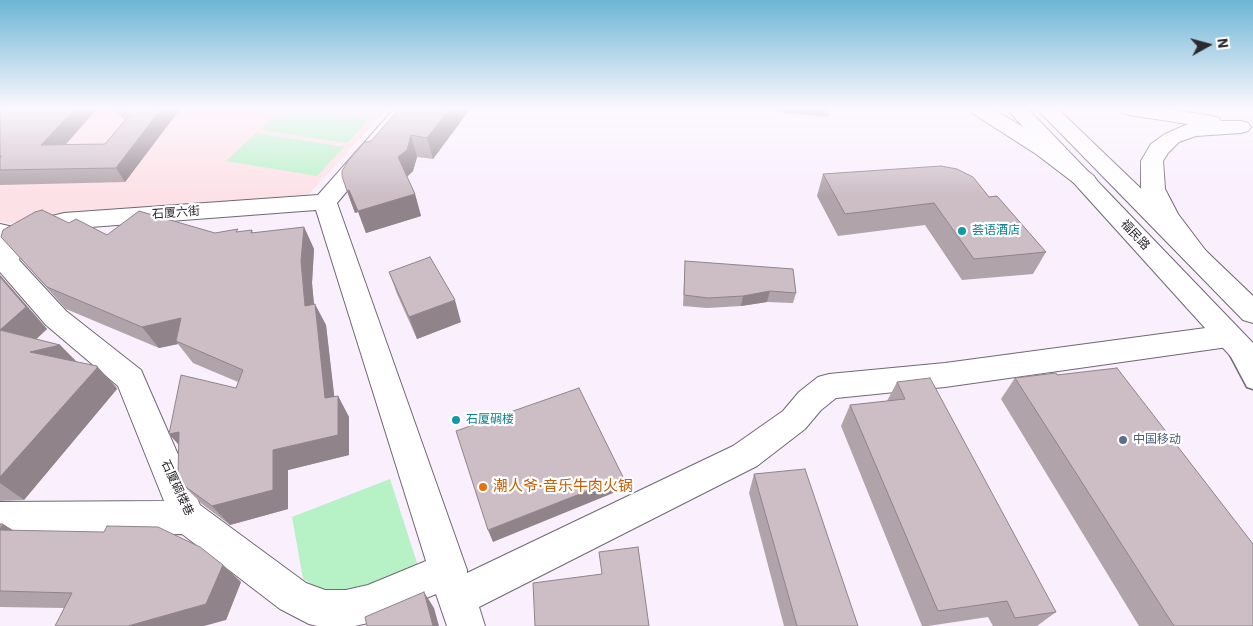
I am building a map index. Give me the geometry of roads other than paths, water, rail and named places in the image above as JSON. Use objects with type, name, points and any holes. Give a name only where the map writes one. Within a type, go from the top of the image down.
[{"type":"street","points":[[380,138],[326,202],[457,598]]},
{"type":"street","points":[[1026,138],[1086,181]]},
{"type":"street","name":"福民路","points":[[1045,138],[1253,362]]},
{"type":"street","points":[[1077,138],[1253,313]]},
{"type":"street","points":[[1172,138],[1159,149],[1152,161],[1153,190],[1168,217],[1198,259]]},
{"type":"street","name":"石厦六街","points":[[4,236],[64,221],[326,202]]},
{"type":"street","name":"石厦碉楼巷","points":[[4,236],[6,262],[56,318],[130,379],[188,517],[293,596],[309,605],[325,609],[346,609],[368,604],[457,598],[744,456],[794,420],[810,401],[829,386],[945,374],[1228,336]]},
{"type":"street","points":[[0,519],[188,517]]},
{"type":"lane","points":[[1228,336],[1253,382]]},
{"type":"place","name":"荟语酒店","points":[[962,231]]},
{"type":"place","name":"石厦碉楼","points":[[456,420]]},
{"type":"place","name":"中国移动","points":[[1123,440]]},
{"type":"place","name":"潮人爷·音乐牛肉火锅","points":[[483,487]]}]
